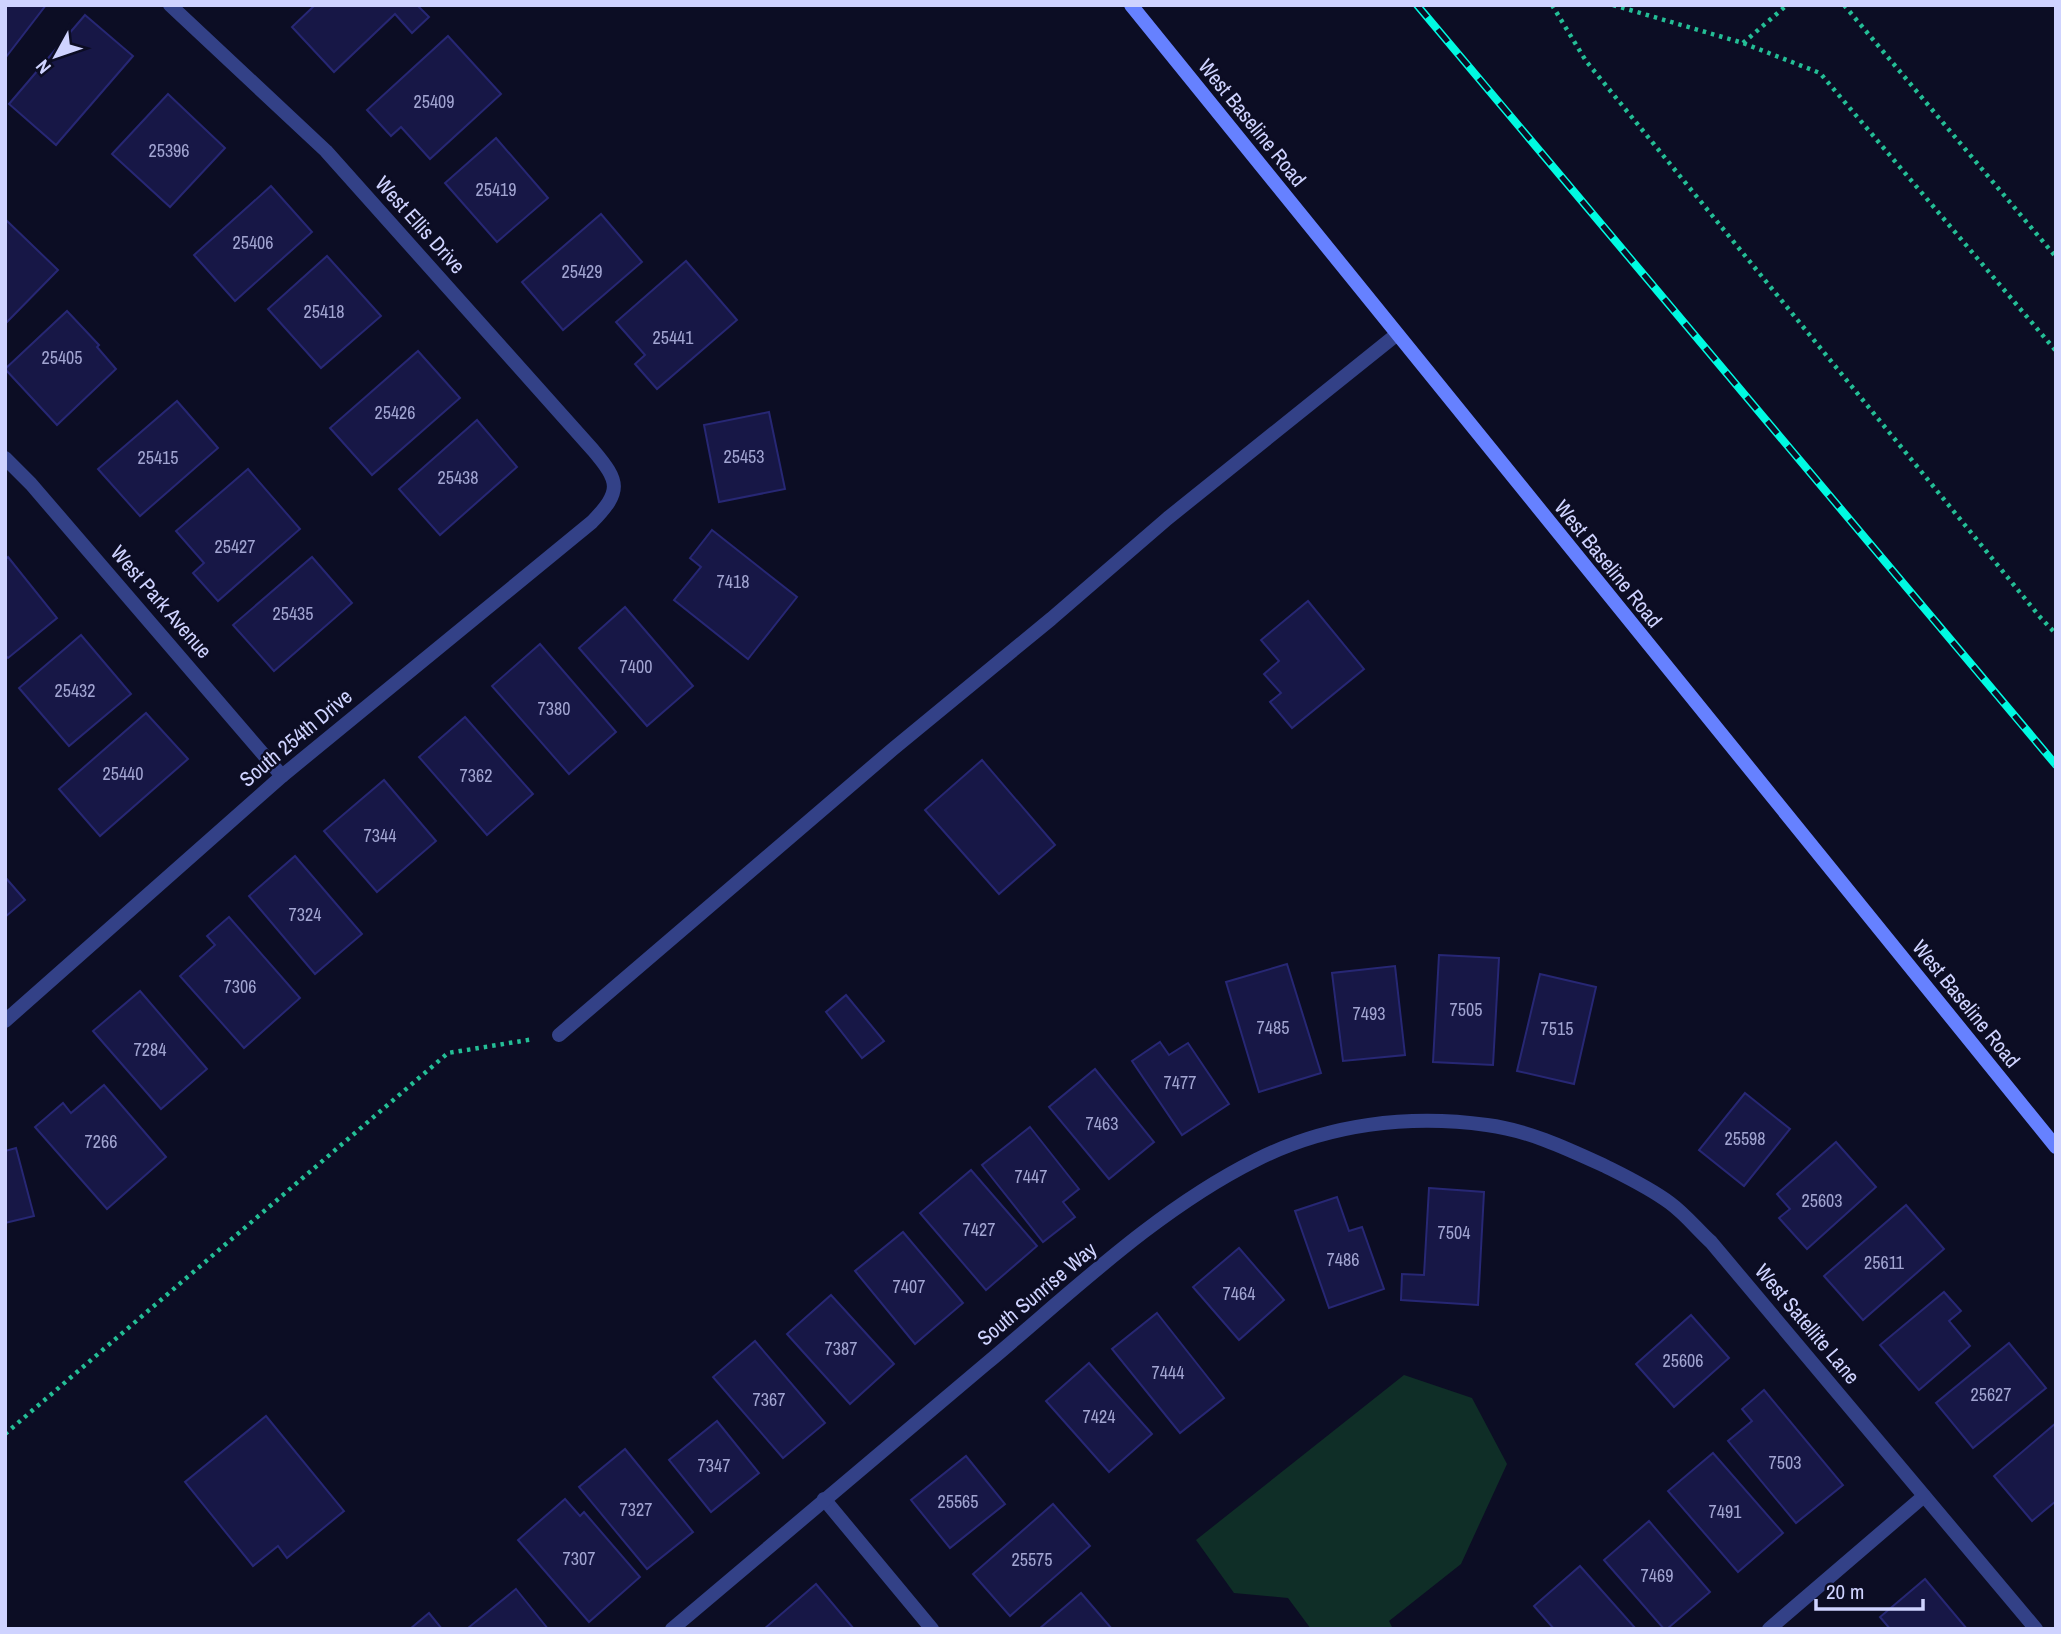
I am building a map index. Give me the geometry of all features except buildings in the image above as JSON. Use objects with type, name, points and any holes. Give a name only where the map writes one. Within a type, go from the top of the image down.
[{"type":"main road","name":"West Baseline Road","points":[[1131,5],[2056,1147]]},
{"type":"street","name":"West Ellis Drive","points":[[170,5],[326,151],[593,450],[612,475],[615,491]]},
{"type":"street","points":[[559,1035],[1168,518],[1396,335]]},
{"type":"street","name":"West Park Avenue","points":[[5,458],[31,484],[282,776]]},
{"type":"street","name":"South 254th Drive","points":[[5,1021],[282,776],[592,522],[608,505],[615,491]]},
{"type":"street","name":"South Sunrise Way","points":[[672,1629],[1130,1244],[1219,1180],[1280,1149],[1335,1131],[1388,1122],[1489,1125]]},
{"type":"street","name":"West Satellite Lane","points":[[1489,1125],[1568,1149],[1631,1179],[1670,1203],[1711,1242],[2036,1629]]},
{"type":"street","points":[[1769,1629],[1924,1496]]},
{"type":"street","points":[[824,1499],[932,1629]]},
{"type":"path","points":[[1552,5],[1586,61],[2056,634]]},
{"type":"path","points":[[1613,5],[1743,43],[1820,73],[2056,351]]},
{"type":"path","points":[[1743,43],[1787,5]]},
{"type":"path","points":[[1844,5],[2056,257]]},
{"type":"path","points":[[5,1434],[448,1053],[559,1035]]},
{"type":"green space","points":[[1404,1375],[1472,1398],[1507,1464],[1461,1564],[1389,1621],[1393,1629],[1311,1629],[1288,1598],[1234,1593],[1196,1540]]},
{"type":"railway","points":[[1417,5],[2056,765]]}]
